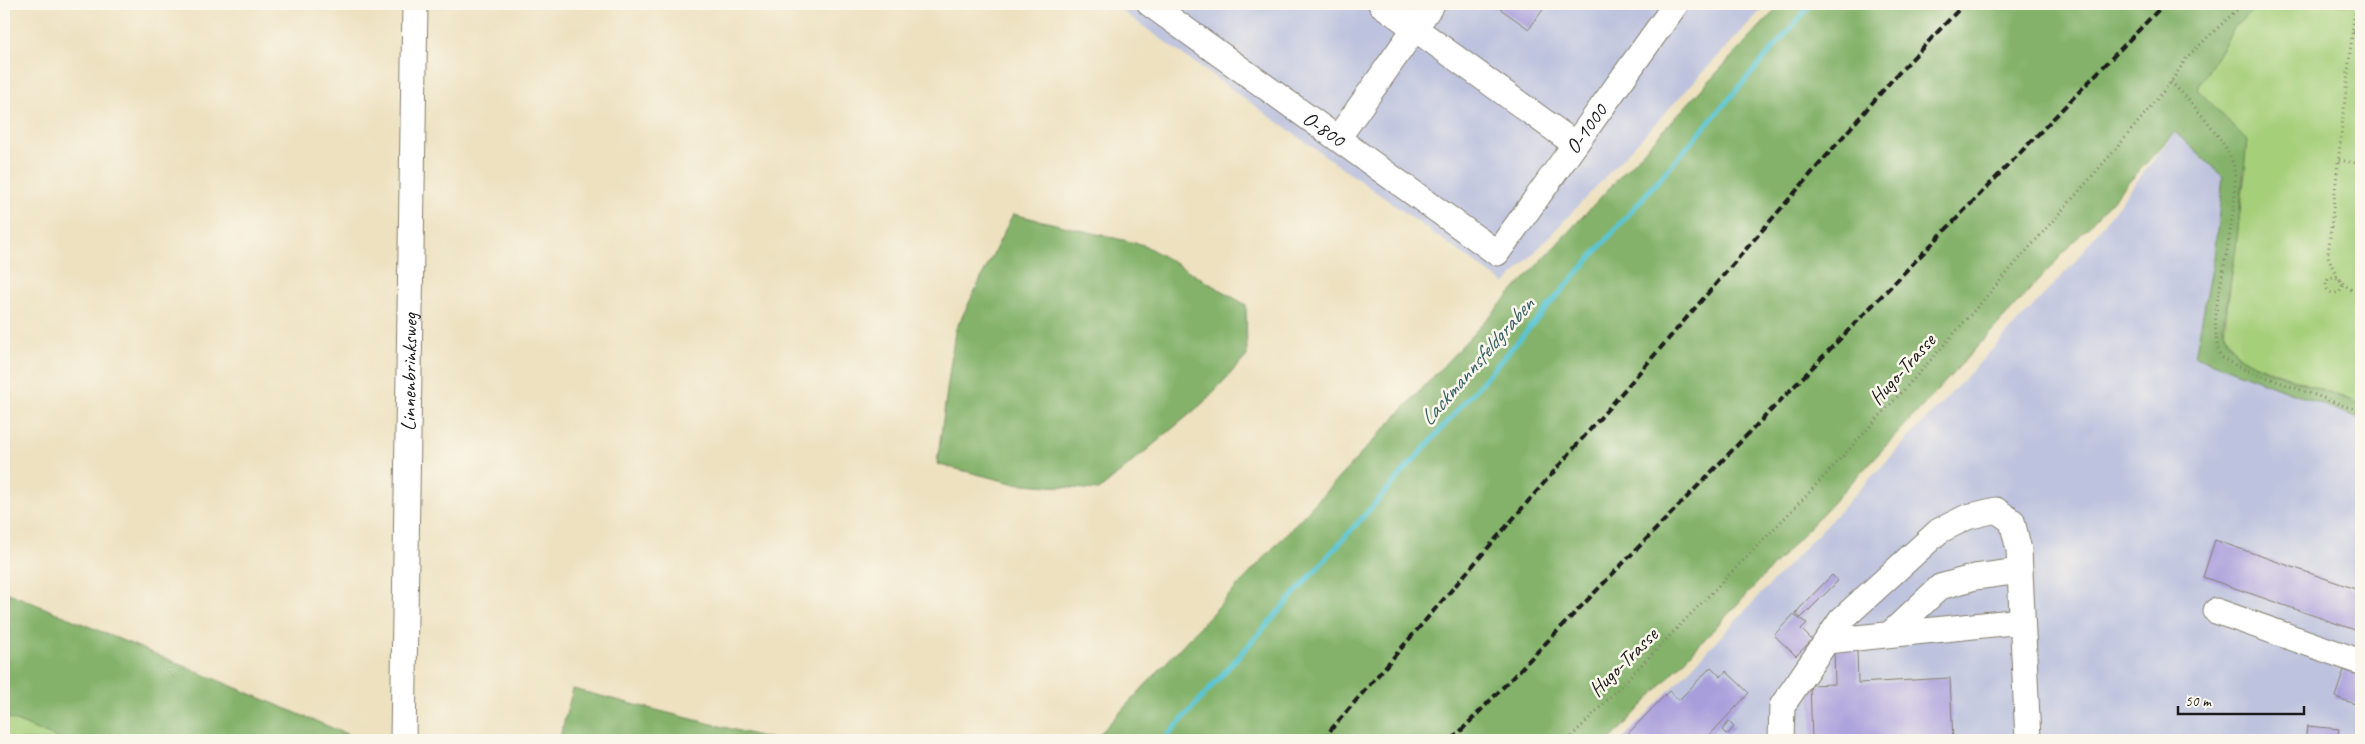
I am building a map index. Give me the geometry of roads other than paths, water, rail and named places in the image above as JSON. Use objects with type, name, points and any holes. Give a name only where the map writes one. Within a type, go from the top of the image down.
[{"type":"street","name":"Linnenbrinksweg","points":[[403,740],[415,4]]},
{"type":"street","name":"O-800","points":[[1150,4],[1176,11],[1338,138],[1497,253]]},
{"type":"street","points":[[1381,4],[1576,144]]},
{"type":"street","points":[[1338,138],[1432,4]]},
{"type":"street","name":"O-1000","points":[[1497,253],[1676,4]]},
{"type":"street","points":[[1781,740],[1782,706],[1841,620],[1939,531],[1967,517],[1996,510],[2012,521],[2019,550],[2028,740]]},
{"type":"street","points":[[1890,634],[1940,587],[1976,577],[2020,571]]},
{"type":"street","points":[[2216,611],[2361,662]]},
{"type":"street","points":[[1826,641],[2022,620]]},
{"type":"waterway","name":"Lackmannsfeldgraben","points":[[1164,740],[1429,443],[1812,4]]},
{"type":"railway","points":[[1322,740],[1892,80],[1964,4]]},
{"type":"railway","points":[[1452,740],[2164,4]]}]
